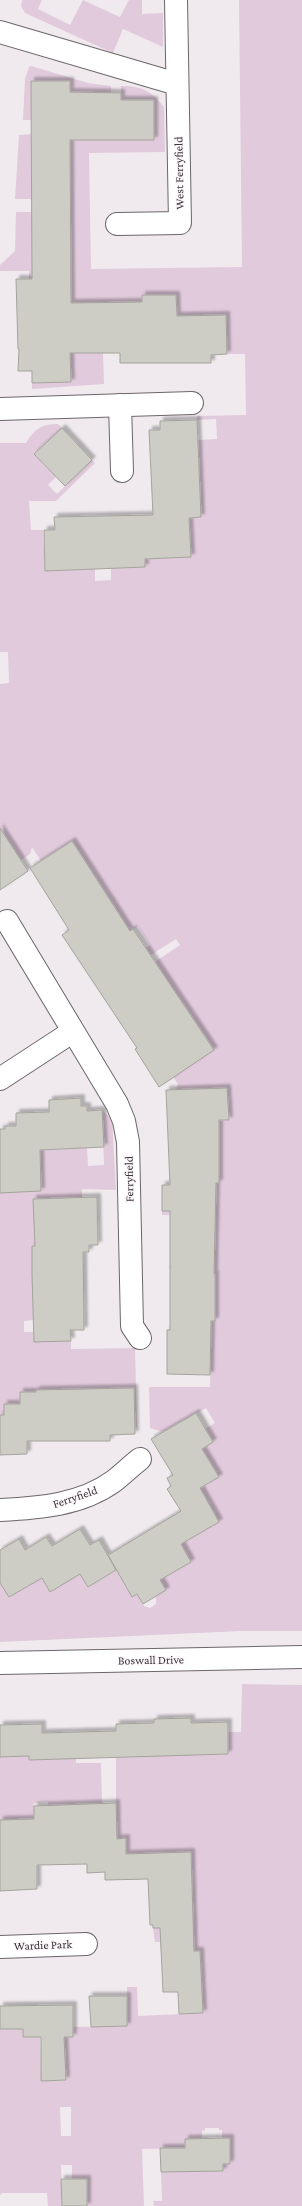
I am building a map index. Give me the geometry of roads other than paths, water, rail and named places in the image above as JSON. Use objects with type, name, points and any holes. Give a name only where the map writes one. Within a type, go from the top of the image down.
[{"type":"street","name":"West Ferryfield","points":[[117,224],[180,223],[176,0]]},
{"type":"street","points":[[0,32],[177,84]]},
{"type":"street","points":[[0,409],[192,403]]},
{"type":"street","points":[[120,405],[122,471]]},
{"type":"street","name":"Ferryfield","points":[[7,921],[72,1032],[117,1104],[126,1130],[132,1326],[140,1338]]},
{"type":"street","points":[[0,1078],[72,1032]]},
{"type":"street","name":"Ferryfield","points":[[0,1510],[41,1508],[68,1502],[92,1493],[114,1481],[140,1459]]},
{"type":"street","name":"Boswall Drive","points":[[0,1663],[302,1657]]},
{"type":"street","name":"Wardie Park","points":[[0,1947],[86,1944]]}]
